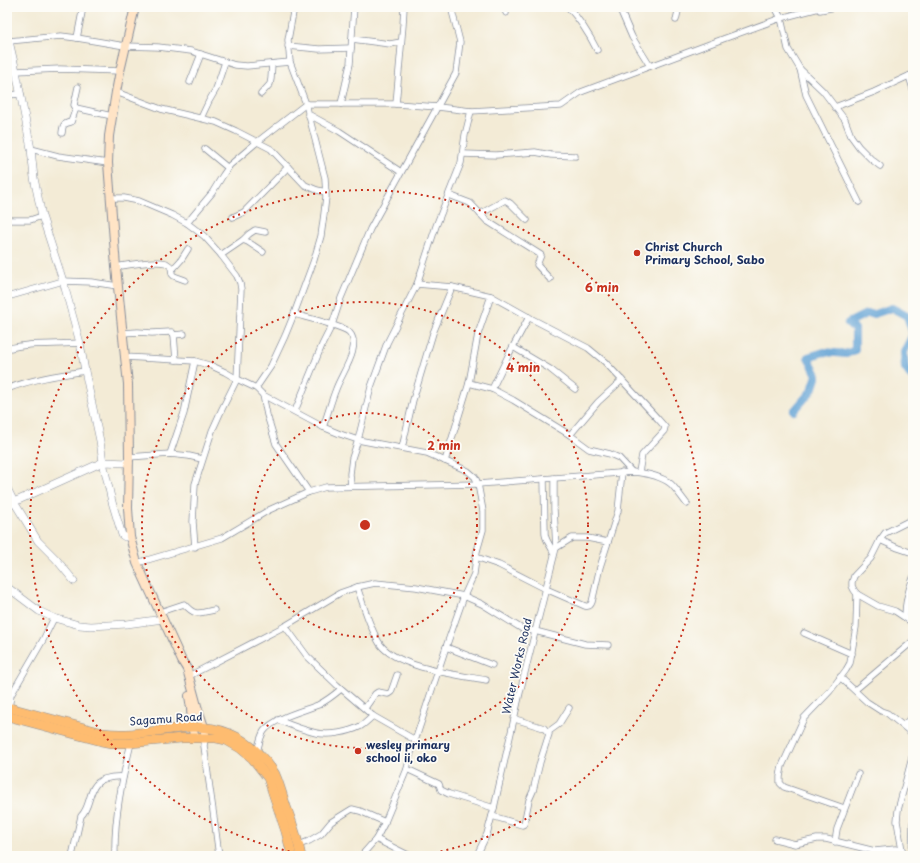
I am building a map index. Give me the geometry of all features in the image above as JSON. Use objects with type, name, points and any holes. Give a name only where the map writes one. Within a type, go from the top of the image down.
[{"type":"highway","name":"Sagamu Road","points":[[8,710],[112,735],[192,727],[204,727],[228,733],[244,741],[257,752],[267,762],[275,774],[294,828],[301,856]]},
{"type":"highway","name":"Sagamu Road","points":[[8,710],[101,741],[131,742],[182,738],[195,738],[204,742],[216,738],[226,740],[240,748],[252,758],[268,778],[286,832],[292,856]]},
{"type":"main road","points":[[135,7],[125,46],[116,92],[109,136],[108,163],[124,357],[128,384],[128,508],[130,537],[137,563],[187,669],[204,727],[204,742]]},
{"type":"main road","points":[[182,661],[181,667],[190,698],[192,727],[195,738]]},
{"type":"street","points":[[78,38],[83,7]]},
{"type":"street","points":[[256,388],[271,366],[294,314],[314,260],[321,236],[324,214],[326,192],[325,178],[306,104],[290,62],[288,40],[294,7]]},
{"type":"street","points":[[342,104],[350,64],[354,7]]},
{"type":"street","points":[[396,104],[404,7]]},
{"type":"street","points":[[295,411],[322,345],[332,325],[370,229],[456,73],[460,42],[452,7]]},
{"type":"street","points":[[568,7],[590,34],[597,50]]},
{"type":"street","points":[[619,7],[632,37],[650,66]]},
{"type":"street","points":[[676,20],[679,7]]},
{"type":"street","points":[[774,7],[781,18],[788,49],[800,69],[823,91],[845,120],[851,136],[859,147],[870,159],[880,166]]},
{"type":"street","points":[[187,223],[212,193],[228,168],[256,142],[306,104],[396,104],[471,111],[561,106],[581,92],[781,18],[823,7]]},
{"type":"street","points":[[781,18],[836,7]]},
{"type":"street","points":[[130,537],[125,537],[122,535],[112,502],[80,342],[63,281],[42,216],[16,71],[8,40],[61,36],[125,46],[158,47],[191,51],[235,65],[247,66],[290,62]]},
{"type":"street","points":[[352,39],[390,44],[401,42]]},
{"type":"street","points":[[288,46],[319,49],[351,48]]},
{"type":"street","points":[[190,82],[201,54]]},
{"type":"street","points":[[201,118],[216,89],[226,62]]},
{"type":"street","points":[[261,94],[270,84],[272,64]]},
{"type":"street","points":[[16,71],[60,69],[120,71]]},
{"type":"street","points":[[800,69],[806,95],[859,202]]},
{"type":"street","points":[[835,107],[874,92],[911,75],[913,89]]},
{"type":"street","points":[[62,133],[65,123],[71,122],[76,108],[74,104],[78,87]]},
{"type":"street","points":[[116,92],[161,109],[216,122],[256,142],[264,144],[271,149],[305,185],[326,192]]},
{"type":"street","points":[[7,96],[20,94]]},
{"type":"street","points":[[76,108],[112,116]]},
{"type":"street","points":[[351,486],[350,468],[352,458],[371,387],[387,343],[417,284],[436,226],[461,163],[465,135],[471,111]]},
{"type":"street","points":[[308,114],[339,131],[401,172]]},
{"type":"street","points":[[205,149],[228,168]]},
{"type":"street","points":[[31,150],[58,156],[108,163]]},
{"type":"street","points":[[463,154],[496,155],[535,152],[551,155],[575,156]]},
{"type":"street","points":[[233,217],[244,212],[288,167]]},
{"type":"street","points":[[449,195],[470,203],[487,221],[541,255],[537,265],[550,279]]},
{"type":"street","points":[[110,198],[124,198],[139,201],[187,223],[204,236],[221,255],[237,276],[240,283],[237,379],[222,409],[202,459],[194,490],[193,522],[195,547]]},
{"type":"street","points":[[480,214],[505,200],[510,202],[527,220]]},
{"type":"street","points":[[7,220],[30,220],[42,216]]},
{"type":"street","points":[[221,255],[253,231],[256,230],[265,232]]},
{"type":"street","points":[[243,240],[263,252]]},
{"type":"street","points":[[172,270],[188,249]]},
{"type":"street","points":[[116,267],[161,262],[171,267],[172,274],[174,276],[184,280]]},
{"type":"street","points":[[7,297],[63,281],[91,282],[118,286]]},
{"type":"street","points":[[417,284],[452,287],[490,296],[588,348],[605,362],[665,427],[664,431],[642,455],[639,472]]},
{"type":"street","points":[[402,448],[413,400],[433,333],[452,287]]},
{"type":"street","points":[[444,461],[469,383],[478,334],[490,296]]},
{"type":"street","points":[[294,314],[348,331],[353,337],[350,360],[336,387],[323,427]]},
{"type":"street","points":[[492,388],[529,317]]},
{"type":"street","points":[[122,334],[138,332],[172,332],[174,335],[184,334]]},
{"type":"street","points":[[174,335],[176,360]]},
{"type":"street","points":[[7,349],[21,345],[80,342]]},
{"type":"street","points":[[513,347],[550,369],[575,389]]},
{"type":"street","points":[[124,357],[195,361],[212,366],[256,388],[263,395],[323,427],[358,440],[427,454],[468,471],[476,477],[483,511],[483,530],[477,551],[474,574],[464,596],[446,647],[415,740],[407,769],[385,822],[376,839],[361,856]]},
{"type":"street","points":[[170,454],[184,413],[195,361]]},
{"type":"street","points":[[7,389],[22,383],[85,371]]},
{"type":"street","points":[[570,435],[598,402],[622,380]]},
{"type":"street","points":[[469,383],[492,388],[570,435],[589,449],[610,454],[619,458],[632,472]]},
{"type":"street","points":[[263,395],[271,432],[276,444],[309,492]]},
{"type":"street","points":[[7,509],[14,502],[103,462],[170,454],[202,459]]},
{"type":"street","points":[[137,563],[222,538],[269,510],[309,492],[326,487],[478,484],[622,472],[639,472],[660,478],[670,484],[687,504]]},
{"type":"street","points":[[476,557],[499,565],[546,589],[588,607],[592,602],[600,567],[618,511],[622,472]]},
{"type":"street","name":"Water Works Road","points":[[476,856],[487,834],[492,816],[556,548],[554,478]]},
{"type":"street","points":[[544,479],[545,534],[554,556]]},
{"type":"street","points":[[7,488],[38,541],[56,559],[74,581]]},
{"type":"street","points":[[913,519],[885,533],[871,558],[854,576],[852,582],[854,590],[857,594],[878,606],[905,617],[913,623]]},
{"type":"street","points":[[556,548],[572,538],[587,538],[608,542]]},
{"type":"street","points":[[880,540],[913,553]]},
{"type":"street","points":[[905,617],[907,597],[913,578]]},
{"type":"street","points":[[189,676],[285,626],[340,594],[357,587],[375,583],[416,587],[464,596],[482,604],[524,630],[535,631],[585,644],[608,645]]},
{"type":"street","points":[[7,587],[39,611],[54,618],[91,626],[127,624],[162,616],[184,604],[195,614],[214,610]]},
{"type":"street","points":[[357,587],[371,627],[381,645],[389,653],[413,665],[486,680]]},
{"type":"street","points":[[844,808],[784,787],[780,783],[780,777],[782,766],[804,718],[830,691],[850,663],[856,627],[857,594]]},
{"type":"street","points":[[8,710],[11,695],[54,618]]},
{"type":"street","points":[[285,626],[307,656],[341,689],[373,716],[415,740]]},
{"type":"street","points":[[804,633],[852,654]]},
{"type":"street","points":[[855,690],[913,641]]},
{"type":"street","points":[[446,647],[492,666]]},
{"type":"street","points":[[365,708],[378,692],[388,694],[390,692],[397,675]]},
{"type":"street","points":[[840,677],[868,702],[881,711],[884,711],[913,734]]},
{"type":"street","points":[[257,752],[264,732],[268,727],[278,720],[319,704],[341,689]]},
{"type":"street","points":[[548,732],[559,724],[569,708]]},
{"type":"street","points":[[278,720],[317,733],[332,733],[353,729],[363,725],[373,716]]},
{"type":"street","points":[[902,725],[913,716]]},
{"type":"street","points":[[492,816],[522,825],[524,824],[529,800],[533,791],[549,734],[544,728],[515,719]]},
{"type":"street","points":[[115,856],[115,827],[123,777],[131,742]]},
{"type":"street","points":[[204,742],[219,856]]},
{"type":"street","points":[[903,853],[897,821],[898,810],[913,754]]},
{"type":"street","points":[[407,769],[439,784],[441,790],[448,794],[494,808]]},
{"type":"street","points":[[835,842],[837,829],[844,808],[858,774]]},
{"type":"street","points":[[72,856],[80,816],[84,813],[93,787],[101,780],[114,776],[123,777]]},
{"type":"street","points":[[299,845],[321,834],[331,822],[352,809],[385,822]]},
{"type":"street","points":[[912,856],[913,823]]},
{"type":"street","points":[[376,839],[410,856]]},
{"type":"street","points":[[774,839],[795,844],[817,839],[826,839],[875,851],[895,849],[903,853]]},
{"type":"waterway","points":[[794,411],[812,390],[817,375],[808,357],[824,352],[846,354],[855,350],[855,329],[848,323],[866,314],[874,314],[892,308],[907,316],[913,334],[904,352],[905,368],[913,379]]},
{"type":"place","name":"Christ Church Primary School, Sabo","points":[[637,253]]},
{"type":"place","name":"wesley primary school ii, oko","points":[[358,751]]}]
